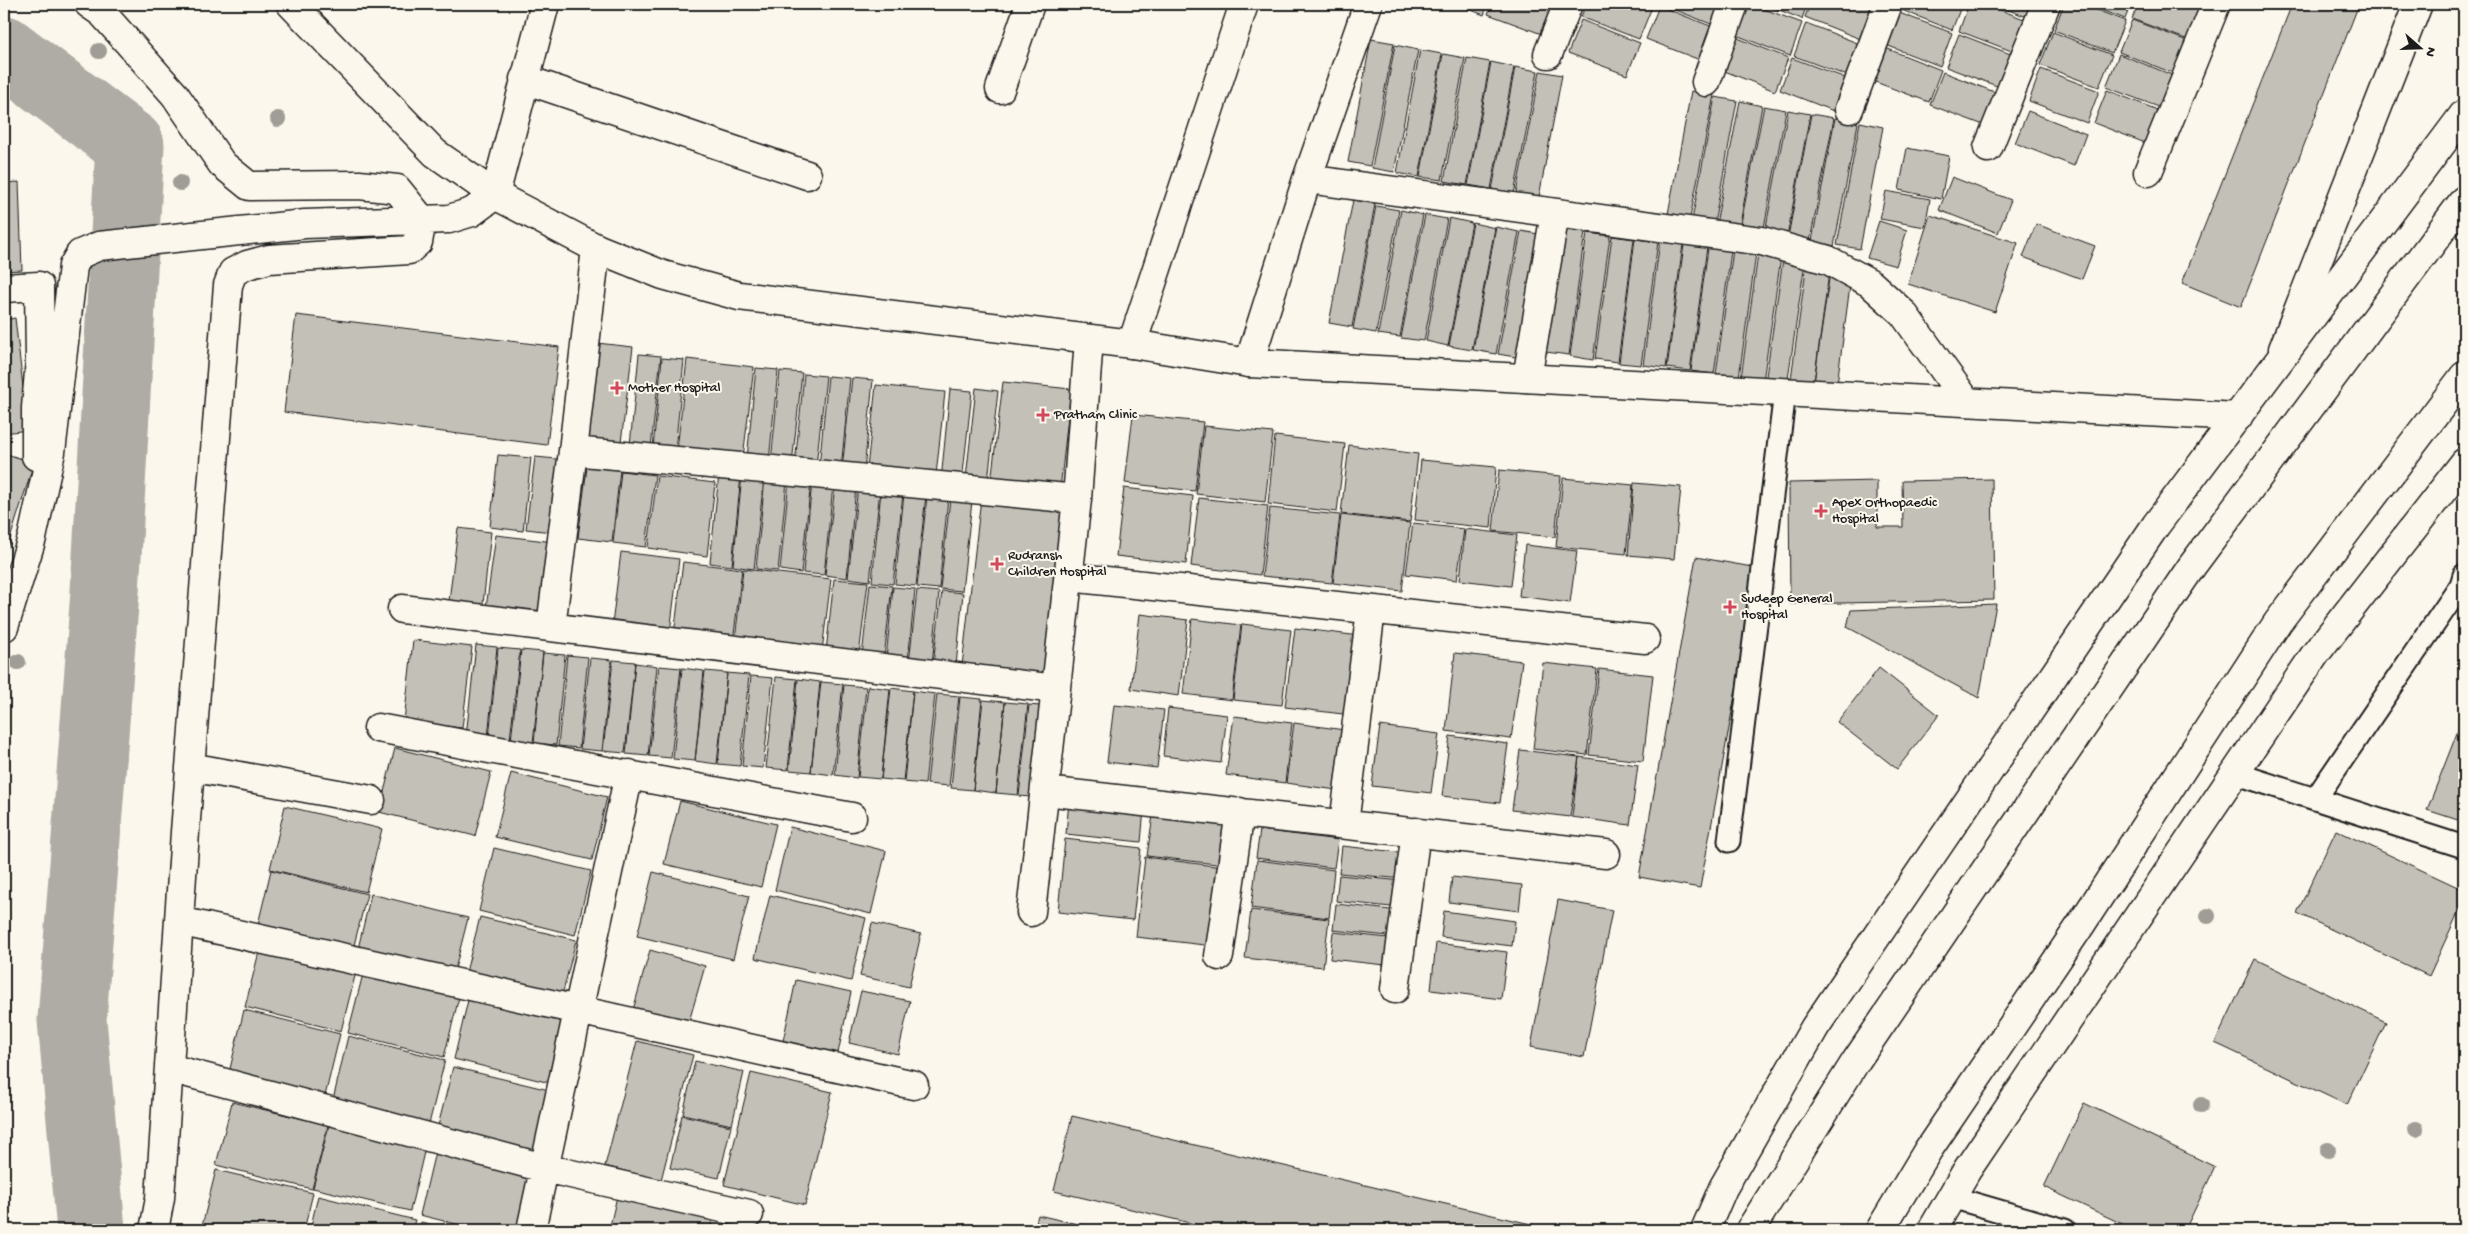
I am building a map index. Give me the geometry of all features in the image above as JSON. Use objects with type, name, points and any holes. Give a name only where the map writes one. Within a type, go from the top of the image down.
[{"type":"main road","points":[[88,4],[102,13],[175,95],[222,164],[249,186],[359,185],[397,189],[418,242],[410,250],[269,259],[246,265],[233,272],[225,304],[179,921],[160,1198],[160,1229]]},
{"type":"main road","points":[[291,4],[435,153],[495,195],[596,248],[663,275],[740,296],[1132,344],[1249,363],[2238,417]]},
{"type":"main road","points":[[4,627],[9,590],[32,538],[49,463],[73,266],[80,254],[99,246],[305,224],[449,219],[472,212],[495,195],[545,4]]},
{"type":"main road","points":[[1000,89],[1030,4]]},
{"type":"main road","points":[[1132,344],[1244,4]]},
{"type":"main road","points":[[1249,363],[1307,179],[1368,4]]},
{"type":"main road","points":[[1548,54],[1568,4]]},
{"type":"main road","points":[[1706,82],[1734,4]]},
{"type":"main road","points":[[1849,109],[1888,4]]},
{"type":"main road","points":[[1988,148],[2046,4]]},
{"type":"main road","points":[[2148,172],[2216,4]]},
{"type":"main road","points":[[2278,364],[2418,4]]},
{"type":"main road","points":[[524,79],[807,175]]},
{"type":"main road","points":[[1705,1230],[1723,1188],[1815,1027],[2156,525],[2464,114]]},
{"type":"main road","points":[[1307,179],[1762,241],[1828,260],[1870,283],[1904,313],[1966,402]]},
{"type":"main road","points":[[1750,1230],[1758,1214],[1856,1061],[2192,566],[2464,200]]},
{"type":"main road","points":[[1528,378],[1555,213]]},
{"type":"main road","points":[[550,627],[574,451],[596,248]]},
{"type":"main road","points":[[4,288],[39,286],[40,358],[35,452],[39,465],[49,463]]},
{"type":"main road","points":[[1031,912],[1077,499],[1089,339]]},
{"type":"main road","points":[[1880,1230],[1928,1150],[2080,926],[2278,622],[2464,376]]},
{"type":"main road","points":[[574,451],[1077,499]]},
{"type":"main road","points":[[1932,1230],[1966,1170],[2316,653],[2464,463]]},
{"type":"main road","points":[[2376,578],[2464,495]]},
{"type":"main road","points":[[1068,577],[1645,639]]},
{"type":"main road","points":[[402,609],[1056,689]]},
{"type":"main road","points":[[1344,824],[1371,610]]},
{"type":"main road","points":[[378,728],[852,817]]},
{"type":"main road","points":[[190,767],[370,800]]},
{"type":"main road","points":[[531,1230],[629,774]]},
{"type":"main road","points":[[1045,791],[1606,854]]},
{"type":"main road","points":[[1219,956],[1240,812]]},
{"type":"main road","points":[[1394,989],[1416,832]]},
{"type":"main road","points":[[179,921],[914,1085]]},
{"type":"main road","points":[[169,1068],[544,1168],[749,1214]]},
{"type":"lane","points":[[1729,841],[1785,392]]},
{"type":"lane","points":[[2316,798],[2463,581]]},
{"type":"lane","points":[[2234,773],[2464,847]]},
{"type":"lane","points":[[1951,1197],[2065,1230]]},
{"type":"building","points":[[1456,4],[1488,4],[1484,15]]},
{"type":"building","points":[[1492,4],[1559,4],[1547,36],[1488,14]]},
{"type":"building","points":[[1586,4],[1643,4],[1652,7],[1639,39],[1581,17]]},
{"type":"building","points":[[1660,4],[1728,4],[1719,27]]},
{"type":"building","points":[[1742,4],[1750,4],[1802,23],[1790,56],[1731,33]]},
{"type":"building","points":[[1764,4],[1807,4],[1802,19]]},
{"type":"building","points":[[1810,4],[1868,4],[1876,7],[1863,40],[1805,17]]},
{"type":"building","points":[[1895,4],[1962,4],[1952,30],[1894,7]]},
{"type":"building","points":[[1969,4],[1985,4],[2029,21],[2017,53],[1959,31]]},
{"type":"building","points":[[1992,4],[2036,4],[2030,18]]},
{"type":"building","points":[[2064,4],[2081,4],[2125,21],[2112,53],[2054,30]]},
{"type":"building","points":[[2085,4],[2131,4],[2125,19]]},
{"type":"building","points":[[2138,4],[2190,4],[2204,9],[2191,41],[2132,19]]},
{"type":"building","points":[[2292,4],[2359,4],[2241,307],[2182,283]]},
{"type":"building","points":[[1659,6],[1718,29],[1705,62],[1646,39]]},
{"type":"building","points":[[1894,11],[1952,33],[1940,66],[1881,43]]},
{"type":"building","points":[[1581,20],[1640,43],[1627,75],[1568,53]]},
{"type":"building","points":[[2132,20],[2190,42],[2178,75],[2119,52]]},
{"type":"building","points":[[1806,23],[1865,46],[1853,78],[1794,56]]},
{"type":"building","points":[[2053,32],[2112,55],[2099,87],[2040,65]]},
{"type":"building","points":[[1959,34],[2018,57],[2005,89],[1946,67]]},
{"type":"building","points":[[1730,35],[1788,58],[1775,91],[1717,68]]},
{"type":"building","points":[[1371,39],[1394,43],[1370,166],[1348,162]]},
{"type":"building","points":[[1395,45],[1418,50],[1394,172],[1372,168]]},
{"type":"building","points":[[1883,47],[1941,70],[1929,102],[1870,80]]},
{"type":"building","points":[[1420,50],[1442,54],[1419,177],[1397,173]]},
{"type":"building","points":[[1443,54],[1465,58],[1442,180],[1420,177]]},
{"type":"building","points":[[2119,54],[2177,77],[2164,109],[2106,87]]},
{"type":"building","points":[[1467,58],[1490,62],[1467,185],[1444,181]]},
{"type":"building","points":[[1792,58],[1851,80],[1839,113],[1780,90]]},
{"type":"building","points":[[1491,62],[1514,67],[1491,189],[1468,185]]},
{"type":"building","points":[[1515,67],[1538,71],[1514,194],[1492,190]]},
{"type":"building","points":[[2041,69],[2099,91],[2087,123],[2029,101]]},
{"type":"building","points":[[1540,71],[1562,75],[1539,197],[1516,193]]},
{"type":"building","points":[[1943,72],[2002,95],[1989,127],[1930,105]]},
{"type":"building","points":[[2107,90],[2165,113],[2153,146],[2094,123]]},
{"type":"building","points":[[1691,91],[1714,95],[1690,218],[1668,214]]},
{"type":"building","points":[[1715,97],[1737,101],[1714,224],[1692,220]]},
{"type":"building","points":[[1740,101],[1762,106],[1739,229],[1716,224]]},
{"type":"building","points":[[1764,106],[1786,110],[1763,233],[1740,228]]},
{"type":"building","points":[[1788,110],[1810,114],[1787,237],[1765,232]]},
{"type":"building","points":[[2028,111],[2086,134],[2074,166],[2015,143]]},
{"type":"building","points":[[1811,114],[1834,118],[1810,241],[1788,237]]},
{"type":"building","points":[[1835,118],[1858,123],[1834,246],[1812,241]]},
{"type":"building","points":[[1860,122],[1883,127],[1860,249],[1837,245]]},
{"type":"building","points":[[1907,148],[1949,156],[1941,199],[1899,190]]},
{"type":"building","points":[[1952,177],[2011,200],[1998,233],[1939,210]]},
{"type":"building","points":[[19,182],[22,270],[4,271],[4,183]]},
{"type":"building","points":[[1886,191],[1930,199],[1925,227],[1880,219]]},
{"type":"building","points":[[1353,200],[1375,204],[1352,327],[1329,323]]},
{"type":"building","points":[[1376,206],[1399,210],[1376,333],[1353,329]]},
{"type":"building","points":[[1401,210],[1423,215],[1400,337],[1378,334]]},
{"type":"building","points":[[1425,215],[1447,219],[1424,341],[1401,338]]},
{"type":"building","points":[[1930,215],[2018,243],[1995,312],[1908,284]]},
{"type":"building","points":[[1449,218],[1472,223],[1448,346],[1426,341]]},
{"type":"building","points":[[1879,221],[1907,230],[1896,266],[1867,258]]},
{"type":"building","points":[[1473,223],[1495,228],[1472,350],[1449,346]]},
{"type":"building","points":[[2036,224],[2095,246],[2082,279],[2023,257]]},
{"type":"building","points":[[1496,227],[1519,232],[1496,354],[1473,350]]},
{"type":"building","points":[[1563,228],[1585,231],[1569,355],[1546,352]]},
{"type":"building","points":[[1521,231],[1544,235],[1521,358],[1498,354]]},
{"type":"building","points":[[1587,233],[1610,236],[1593,360],[1570,356]]},
{"type":"building","points":[[1612,236],[1634,239],[1618,362],[1595,359]]},
{"type":"building","points":[[1635,239],[1658,242],[1641,365],[1619,363]]},
{"type":"building","points":[[1660,241],[1683,244],[1666,368],[1643,365]]},
{"type":"building","points":[[1684,245],[1707,247],[1690,371],[1667,368]]},
{"type":"building","points":[[1708,248],[1731,251],[1714,374],[1691,371]]},
{"type":"building","points":[[1733,250],[1756,253],[1739,377],[1716,374]]},
{"type":"building","points":[[1758,254],[1781,257],[1763,381],[1741,378]]},
{"type":"building","points":[[1783,259],[1805,262],[1787,386],[1765,383]]},
{"type":"building","points":[[1807,262],[1830,266],[1813,389],[1790,386]]},
{"type":"building","points":[[1831,265],[1851,278],[1836,392],[1813,389]]},
{"type":"building","points":[[296,315],[559,347],[547,445],[284,412]]},
{"type":"building","points":[[15,318],[28,430],[4,433],[4,320]]},
{"type":"building","points":[[597,343],[633,347],[620,450],[585,446]]},
{"type":"building","points":[[639,354],[661,356],[651,447],[630,445]]},
{"type":"building","points":[[662,358],[684,360],[675,450],[653,448]]},
{"type":"building","points":[[687,359],[754,367],[743,458],[677,450]]},
{"type":"building","points":[[756,368],[778,370],[769,461],[747,458]]},
{"type":"building","points":[[780,371],[802,373],[792,464],[771,462]]},
{"type":"building","points":[[804,374],[826,376],[816,466],[795,464]]},
{"type":"building","points":[[828,376],[850,378],[841,469],[819,467]]},
{"type":"building","points":[[852,378],[873,380],[864,471],[842,469]]},
{"type":"building","points":[[1003,382],[1071,389],[1060,490],[991,482]]},
{"type":"building","points":[[876,385],[945,392],[936,475],[867,468]]},
{"type":"building","points":[[976,388],[998,391],[988,481],[966,478]]},
{"type":"building","points":[[950,389],[972,391],[962,482],[941,480]]},
{"type":"building","points":[[1133,415],[1203,422],[1195,491],[1125,483]]},
{"type":"building","points":[[1204,426],[1273,433],[1265,502],[1196,494]]},
{"type":"building","points":[[1275,436],[1345,444],[1337,512],[1268,504]]},
{"type":"building","points":[[1349,445],[1418,454],[1410,522],[1341,514]]},
{"type":"building","points":[[4,453],[34,463],[4,558]]},
{"type":"building","points":[[498,455],[531,458],[523,531],[490,527]]},
{"type":"building","points":[[535,457],[568,460],[560,533],[526,529]]},
{"type":"building","points":[[1421,460],[1496,467],[1491,528],[1415,520]]},
{"type":"building","points":[[587,467],[620,470],[612,542],[578,538]]},
{"type":"building","points":[[1499,470],[1561,476],[1555,537],[1493,531]]},
{"type":"building","points":[[621,471],[655,475],[646,547],[613,543]]},
{"type":"building","points":[[719,473],[741,475],[732,566],[710,563]]},
{"type":"building","points":[[742,475],[764,478],[754,569],[733,566]]},
{"type":"building","points":[[657,476],[715,483],[707,556],[648,548]]},
{"type":"building","points":[[765,478],[787,481],[778,571],[756,569]]},
{"type":"building","points":[[1563,478],[1633,485],[1626,554],[1556,547]]},
{"type":"building","points":[[1992,479],[1994,600],[1790,604],[1789,483],[1877,481],[1877,527],[1903,527],[1902,481]]},
{"type":"building","points":[[789,480],[811,482],[801,573],[780,570]]},
{"type":"building","points":[[812,482],[833,485],[824,575],[803,573]]},
{"type":"building","points":[[1634,483],[1681,487],[1674,559],[1628,555]]},
{"type":"building","points":[[835,485],[856,487],[847,578],[825,575]]},
{"type":"building","points":[[858,487],[880,490],[870,581],[848,578]]},
{"type":"building","points":[[1124,488],[1193,496],[1186,564],[1116,556]]},
{"type":"building","points":[[881,491],[903,494],[893,584],[872,582]]},
{"type":"building","points":[[904,493],[926,495],[916,586],[895,584]]},
{"type":"building","points":[[927,496],[948,498],[939,589],[917,587]]},
{"type":"building","points":[[981,498],[1069,508],[1050,676],[962,666]]},
{"type":"building","points":[[1199,498],[1268,506],[1260,575],[1191,566]]},
{"type":"building","points":[[950,499],[972,501],[962,591],[940,589]]},
{"type":"building","points":[[1270,508],[1340,515],[1332,583],[1262,576]]},
{"type":"building","points":[[1341,515],[1410,523],[1402,591],[1333,583]]},
{"type":"building","points":[[1413,523],[1464,529],[1457,580],[1406,574]]},
{"type":"building","points":[[458,528],[491,532],[483,604],[449,601]]},
{"type":"building","points":[[1465,529],[1517,535],[1511,586],[1460,580]]},
{"type":"building","points":[[496,535],[554,542],[545,616],[486,608]]},
{"type":"building","points":[[1525,545],[1577,551],[1570,603],[1519,596]]},
{"type":"building","points":[[621,552],[679,559],[670,632],[612,625]]},
{"type":"building","points":[[1696,557],[1758,568],[1700,888],[1639,877]]},
{"type":"building","points":[[683,562],[742,569],[733,642],[674,635]]},
{"type":"building","points":[[743,569],[831,579],[822,651],[735,641]]},
{"type":"building","points":[[834,579],[868,582],[859,655],[826,651]]},
{"type":"building","points":[[870,584],[892,586],[884,658],[862,656]]},
{"type":"building","points":[[893,587],[915,589],[908,662],[886,659]]},
{"type":"building","points":[[917,590],[939,592],[932,665],[909,663]]},
{"type":"building","points":[[942,591],[963,593],[956,666],[933,664]]},
{"type":"building","points":[[1996,604],[1979,698],[1847,627],[1851,610]]},
{"type":"building","points":[[1140,614],[1188,620],[1179,696],[1131,689]]},
{"type":"building","points":[[1192,619],[1241,625],[1232,700],[1183,694]]},
{"type":"building","points":[[1242,624],[1291,630],[1282,705],[1233,700]]},
{"type":"building","points":[[1295,628],[1360,636],[1351,715],[1285,707]]},
{"type":"building","points":[[413,640],[472,647],[462,728],[404,721]]},
{"type":"building","points":[[476,645],[497,647],[488,738],[466,736]]},
{"type":"building","points":[[498,648],[520,650],[510,740],[489,738]]},
{"type":"building","points":[[521,650],[543,652],[533,743],[511,741]]},
{"type":"building","points":[[543,653],[565,655],[556,745],[534,743]]},
{"type":"building","points":[[1455,653],[1522,661],[1511,739],[1446,731]]},
{"type":"building","points":[[567,655],[588,657],[579,748],[558,746]]},
{"type":"building","points":[[590,658],[612,660],[602,751],[580,749]]},
{"type":"building","points":[[613,660],[635,662],[625,753],[603,751]]},
{"type":"building","points":[[635,663],[657,666],[648,756],[626,754]]},
{"type":"building","points":[[1543,663],[1597,669],[1587,755],[1533,749]]},
{"type":"building","points":[[659,666],[681,668],[671,758],[649,756]]},
{"type":"building","points":[[682,668],[704,671],[695,761],[673,759]]},
{"type":"building","points":[[1879,668],[1939,715],[1897,769],[1837,722]]},
{"type":"building","points":[[1599,669],[1653,675],[1643,761],[1589,755]]},
{"type":"building","points":[[705,671],[727,673],[717,764],[695,761]]},
{"type":"building","points":[[727,673],[749,675],[740,766],[718,764]]},
{"type":"building","points":[[751,676],[773,678],[763,768],[742,766]]},
{"type":"building","points":[[776,677],[797,679],[788,770],[766,768]]},
{"type":"building","points":[[798,679],[820,682],[811,772],[789,770]]},
{"type":"building","points":[[821,682],[843,684],[833,775],[811,772]]},
{"type":"building","points":[[844,685],[866,687],[857,778],[835,775]]},
{"type":"building","points":[[868,686],[890,689],[881,779],[858,777]]},
{"type":"building","points":[[891,688],[913,691],[903,781],[881,779]]},
{"type":"building","points":[[913,691],[935,694],[925,784],[904,782]]},
{"type":"building","points":[[937,694],[959,696],[949,786],[927,784]]},
{"type":"building","points":[[960,697],[982,699],[973,790],[951,788]]},
{"type":"building","points":[[983,700],[1005,702],[996,793],[973,790]]},
{"type":"building","points":[[1005,702],[1028,704],[1018,795],[996,793]]},
{"type":"building","points":[[1029,705],[1051,707],[1041,798],[1019,796]]},
{"type":"building","points":[[1114,705],[1164,710],[1157,768],[1107,762]]},
{"type":"building","points":[[1168,708],[1227,715],[1221,763],[1163,756]]},
{"type":"building","points":[[2464,715],[2464,822],[2427,810]]},
{"type":"building","points":[[1234,716],[1292,723],[1285,783],[1226,775]]},
{"type":"building","points":[[1294,723],[1352,731],[1344,791],[1286,783]]},
{"type":"building","points":[[1380,726],[1439,734],[1431,793],[1372,786]]},
{"type":"building","points":[[1450,736],[1508,744],[1500,803],[1442,796]]},
{"type":"building","points":[[395,748],[491,772],[475,836],[379,812]]},
{"type":"building","points":[[1520,750],[1579,757],[1570,817],[1512,810]]},
{"type":"building","points":[[1579,757],[1638,765],[1630,825],[1572,817]]},
{"type":"building","points":[[511,773],[607,797],[592,860],[495,837]]},
{"type":"building","points":[[680,801],[776,824],[761,887],[664,864]]},
{"type":"building","points":[[1069,801],[1144,809],[1141,842],[1066,834]]},
{"type":"building","points":[[285,806],[382,829],[366,892],[270,869]]},
{"type":"building","points":[[1154,808],[1231,818],[1225,865],[1147,856]]},
{"type":"building","points":[[790,827],[886,851],[871,914],[775,890]]},
{"type":"building","points":[[1260,830],[1338,840],[1334,868],[1256,858]]},
{"type":"building","points":[[2336,830],[2464,890],[2464,900],[2429,976],[2297,913]]},
{"type":"building","points":[[1065,839],[1141,848],[1133,920],[1058,912]]},
{"type":"building","points":[[1342,846],[1407,853],[1404,879],[1339,873]]},
{"type":"building","points":[[494,848],[591,871],[575,935],[479,911]]},
{"type":"building","points":[[1145,857],[1222,867],[1213,946],[1136,937]]},
{"type":"building","points":[[1257,860],[1334,870],[1329,918],[1251,908]]},
{"type":"building","points":[[271,870],[367,894],[351,957],[256,933]]},
{"type":"building","points":[[653,872],[749,896],[733,959],[637,936]]},
{"type":"building","points":[[1339,875],[1403,881],[1400,908],[1336,901]]},
{"type":"building","points":[[1452,877],[1522,885],[1519,911],[1449,902]]},
{"type":"building","points":[[371,894],[468,918],[452,981],[356,957]]},
{"type":"building","points":[[770,895],[866,918],[851,981],[755,958]]},
{"type":"building","points":[[1558,900],[1612,910],[1584,1057],[1531,1047]]},
{"type":"building","points":[[1336,904],[1400,911],[1397,937],[1333,930]]},
{"type":"building","points":[[1251,910],[1329,919],[1323,967],[1245,958]]},
{"type":"building","points":[[1444,911],[1515,921],[1512,946],[1441,937]]},
{"type":"building","points":[[480,917],[576,940],[560,1004],[464,980]]},
{"type":"building","points":[[872,923],[921,934],[909,987],[860,976]]},
{"type":"building","points":[[1333,932],[1397,939],[1394,966],[1330,959]]},
{"type":"building","points":[[1436,943],[1507,952],[1501,999],[1431,990]]},
{"type":"building","points":[[261,944],[357,968],[341,1031],[245,1007]]},
{"type":"building","points":[[650,950],[705,966],[688,1025],[633,1010]]},
{"type":"building","points":[[2255,959],[2386,1022],[2347,1105],[2215,1043]]},
{"type":"building","points":[[364,970],[460,993],[444,1057],[348,1033]]},
{"type":"building","points":[[796,980],[851,992],[838,1053],[783,1041]]},
{"type":"building","points":[[861,991],[910,1001],[898,1054],[849,1043]]},
{"type":"building","points":[[469,996],[565,1020],[550,1083],[454,1059]]},
{"type":"building","points":[[244,1010],[340,1034],[325,1096],[229,1073]]},
{"type":"building","points":[[348,1036],[445,1060],[429,1124],[333,1100]]},
{"type":"building","points":[[637,1041],[693,1055],[661,1180],[605,1166]]},
{"type":"building","points":[[695,1061],[744,1072],[732,1125],[683,1114]]},
{"type":"building","points":[[453,1067],[549,1090],[534,1154],[437,1130]]},
{"type":"building","points":[[751,1073],[832,1092],[805,1205],[724,1185]]},
{"type":"building","points":[[232,1102],[328,1125],[312,1189],[216,1165]]},
{"type":"building","points":[[2084,1103],[2215,1167],[2185,1230],[2135,1230],[2044,1187]]},
{"type":"building","points":[[682,1115],[731,1126],[719,1178],[670,1168]]},
{"type":"building","points":[[1072,1116],[1556,1230],[1220,1230],[1054,1191]]},
{"type":"building","points":[[329,1125],[425,1148],[410,1211],[313,1188]]},
{"type":"building","points":[[435,1152],[532,1176],[518,1230],[480,1230],[420,1215]]},
{"type":"building","points":[[216,1170],[313,1193],[304,1230],[201,1230]]},
{"type":"building","points":[[619,1188],[715,1212],[710,1230],[609,1230]]},
{"type":"building","points":[[318,1196],[415,1220],[412,1230],[310,1230]]},
{"type":"building","points":[[1038,1215],[1103,1230],[1034,1230]]},
{"type":"building","points":[[421,1222],[453,1230],[419,1230]]},
{"type":"waterway","points":[[4,50],[130,145],[105,592],[72,1020],[91,1230]]},
{"type":"place","name":"Mother Hospital","points":[[617,388]]},
{"type":"place","name":"Pratham Clinic","points":[[1043,415]]},
{"type":"place","name":"Apex Orthopaedic Hospital","points":[[1821,511]]},
{"type":"place","name":"Rudransh Children Hospital","points":[[997,564]]},
{"type":"place","name":"Sudeep General Hospital","points":[[1730,607]]}]
